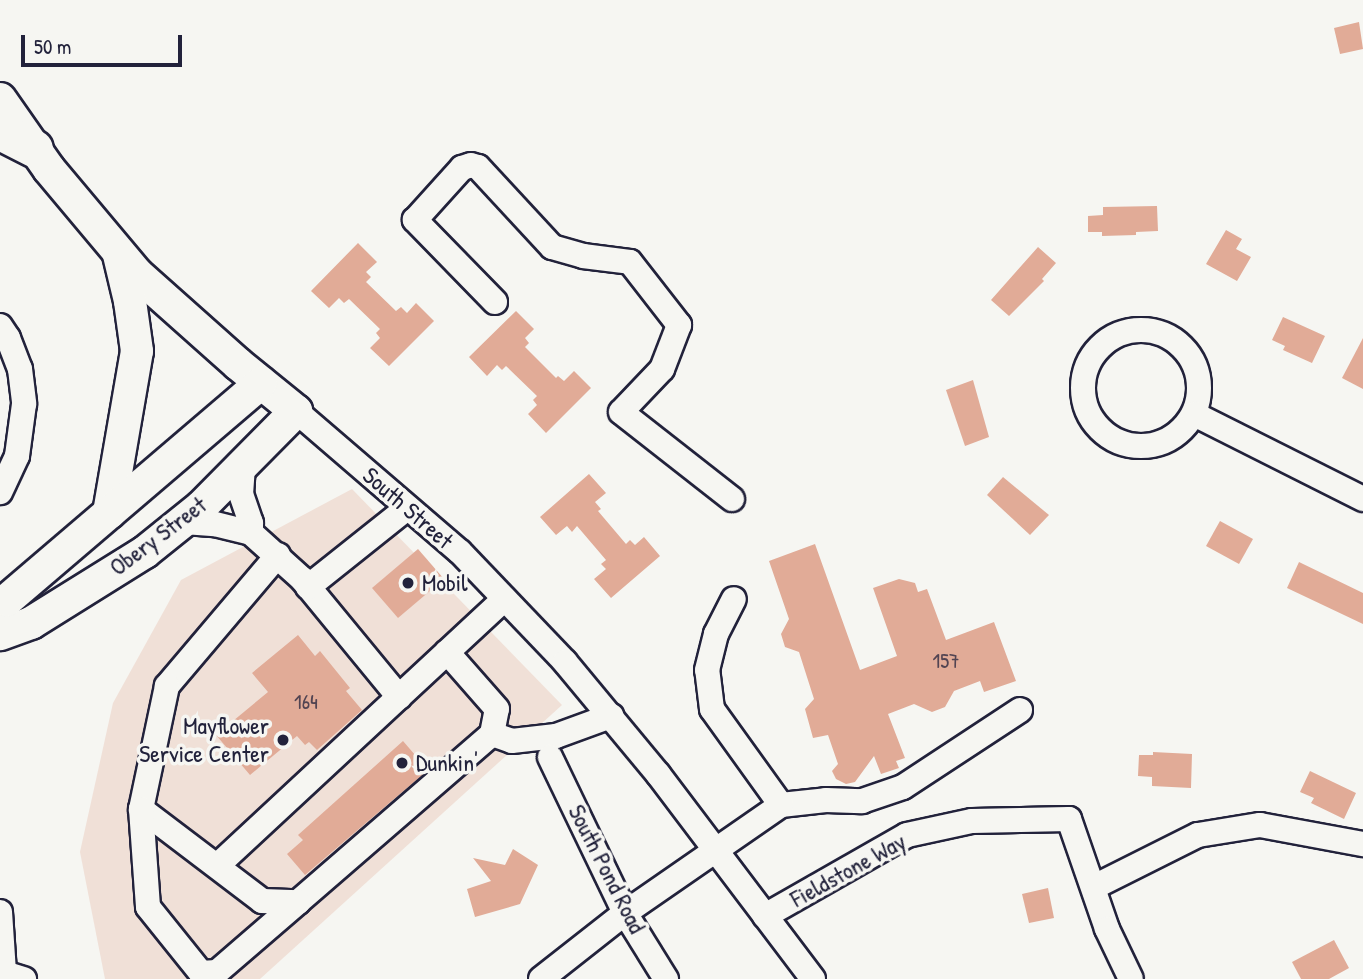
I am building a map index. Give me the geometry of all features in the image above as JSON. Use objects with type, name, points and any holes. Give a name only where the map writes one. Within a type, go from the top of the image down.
[{"type":"highway","points":[[0,131],[33,148]]},
{"type":"main road","name":"South Street","points":[[0,99],[33,148],[118,253],[153,289],[296,411]]},
{"type":"main road","points":[[109,513],[137,351],[132,310],[118,253]]},
{"type":"main road","name":"Obery Street","points":[[0,610],[7,600],[261,383]]},
{"type":"main road","name":"Obery Street","points":[[0,634],[31,623],[145,552],[184,522],[296,411]]},
{"type":"street","points":[[495,302],[415,220],[462,168],[471,165],[478,167],[552,247],[583,257],[630,262],[638,272],[679,325],[662,369],[621,412],[732,499]]},
{"type":"street","points":[[0,326],[9,338],[20,369],[24,404],[17,456],[0,492]]},
{"type":"street","points":[[1145,329],[1164,333],[1181,344],[1196,368],[1199,396],[1194,414],[1182,430],[1166,441],[1147,446],[1128,445],[1110,437],[1095,424],[1084,398],[1085,369],[1094,352],[1109,339],[1126,331],[1145,329]]},
{"type":"street","name":"South Street","points":[[296,411],[460,552],[565,662],[611,716],[813,979]]},
{"type":"street","points":[[1194,414],[1363,499]]},
{"type":"street","points":[[243,466],[241,494],[251,523],[251,533]]},
{"type":"street","points":[[305,583],[407,509]]},
{"type":"street","points":[[184,522],[215,524],[251,533],[278,555],[305,583],[399,697]]},
{"type":"street","points":[[278,555],[167,686],[141,809],[148,908],[201,973],[217,972],[492,733],[497,709],[447,652]]},
{"type":"street","points":[[218,865],[504,599]]},
{"type":"street","points":[[734,599],[716,634],[707,670],[712,709],[781,805]]},
{"type":"street","points":[[541,979],[625,913],[781,805],[827,800],[862,801],[903,787],[1020,710]]},
{"type":"street","points":[[492,733],[512,741],[556,736],[611,716]]},
{"type":"street","name":"South Pond Road","points":[[550,757],[625,913],[666,979]]},
{"type":"street","points":[[141,809],[262,901],[298,902]]},
{"type":"street","name":"Fieldstone Way","points":[[765,916],[907,835],[972,821],[1069,819],[1107,929],[1130,979]]},
{"type":"street","points":[[1094,887],[1167,848],[1210,833],[1261,825],[1363,844]]},
{"type":"street","points":[[0,912],[4,973],[24,979]]},
{"type":"shaded area","points":[[352,489],[562,705],[260,979],[105,979],[80,852],[113,703],[181,580]]},
{"type":"building","points":[[1359,22],[1363,49],[1340,54],[1334,28]]},
{"type":"building","points":[[1157,206],[1158,231],[1102,236],[1102,232],[1088,232],[1088,216],[1103,215],[1103,207]]},
{"type":"building","points":[[1226,230],[1242,239],[1236,249],[1251,257],[1237,281],[1206,264]]},
{"type":"building","points":[[358,243],[377,262],[366,272],[371,277],[366,282],[396,311],[401,307],[407,313],[416,303],[434,321],[389,366],[370,348],[380,338],[376,333],[380,329],[349,299],[344,303],[339,298],[329,308],[311,291]]},
{"type":"building","points":[[1038,247],[1056,263],[1042,279],[1044,281],[1009,316],[991,300]]},
{"type":"building","points":[[516,311],[534,329],[525,338],[529,343],[525,347],[556,378],[558,376],[564,381],[574,371],[591,388],[546,433],[528,414],[537,405],[533,400],[537,396],[506,366],[502,370],[497,365],[487,376],[469,357]]},
{"type":"building","points":[[1283,317],[1325,336],[1312,363],[1283,350],[1285,346],[1272,340]]},
{"type":"building","points":[[1363,338],[1363,389],[1342,378]]},
{"type":"building","points":[[973,380],[989,437],[965,446],[946,390]]},
{"type":"building","points":[[589,474],[606,493],[595,502],[601,509],[598,511],[626,544],[630,540],[635,545],[644,537],[660,556],[611,598],[594,579],[606,569],[601,564],[606,560],[577,526],[572,532],[567,526],[556,535],[540,517]]},
{"type":"building","points":[[1003,477],[1049,515],[1030,535],[987,495]]},
{"type":"building","points":[[1220,521],[1253,539],[1239,564],[1206,546]]},
{"type":"building","points":[[815,544],[860,670],[897,656],[873,588],[899,579],[915,583],[918,592],[927,589],[946,640],[994,622],[1016,681],[984,692],[980,681],[954,691],[945,707],[932,712],[914,704],[888,714],[905,758],[896,761],[899,768],[881,774],[874,756],[855,782],[846,784],[836,779],[832,771],[838,764],[828,735],[813,738],[805,709],[814,699],[799,652],[785,647],[781,634],[789,619],[769,561]]},
{"type":"building","name":"Mobil","points":[[418,549],[444,579],[398,618],[372,588]]},
{"type":"building","points":[[1299,562],[1363,593],[1363,624],[1287,588]]},
{"type":"building","points":[[298,635],[315,656],[320,651],[350,688],[346,691],[362,710],[317,750],[309,742],[305,745],[297,736],[250,775],[216,735],[268,692],[252,673]]},
{"type":"building","points":[[403,741],[428,770],[305,875],[287,854],[303,840],[298,835]]},
{"type":"building","points":[[1153,752],[1192,754],[1191,788],[1152,786],[1152,777],[1138,776],[1139,755],[1153,755]]},
{"type":"building","points":[[1310,771],[1356,793],[1344,819],[1311,803],[1314,798],[1300,792]]},
{"type":"building","points":[[513,849],[538,865],[520,904],[475,917],[467,889],[491,881],[473,858],[505,865]]},
{"type":"building","points":[[1048,888],[1054,918],[1029,923],[1022,894]]},
{"type":"building","points":[[1334,940],[1349,968],[1329,979],[1301,979],[1292,962]]},
{"type":"place","name":"Mobil","points":[[408,583]]},
{"type":"place","name":"Mayflower Service Center","points":[[283,740]]},
{"type":"place","name":"Dunkin'","points":[[402,763]]}]
